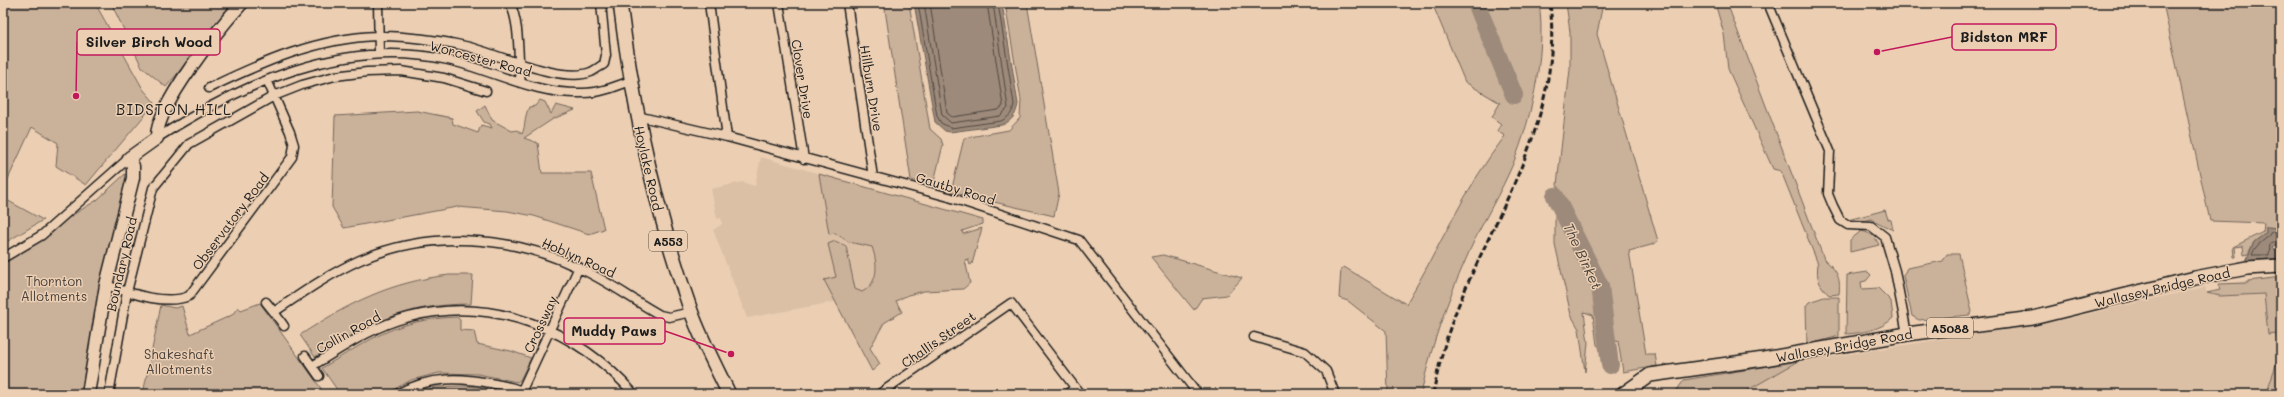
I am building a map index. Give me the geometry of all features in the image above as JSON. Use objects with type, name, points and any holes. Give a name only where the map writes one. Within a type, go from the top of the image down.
[{"type":"main road","points":[[157,138],[158,123],[166,107],[200,55],[242,3]]},
{"type":"main road","name":"Hoylake Road","points":[[620,3],[633,80],[637,116],[661,219],[691,312],[729,394]]},
{"type":"main road","name":"Worcester Road","points":[[129,158],[157,138]]},
{"type":"main road","name":"Boundary Road","points":[[88,394],[106,285],[133,178],[133,166],[129,158]]},
{"type":"main road","name":"Wallasey Bridge Road","points":[[1623,394],[1650,375],[1764,359],[1907,334],[2033,318],[2195,278],[2247,268],[2281,266]]},
{"type":"street","points":[[378,3],[379,54]]},
{"type":"street","points":[[510,3],[518,40],[518,62],[521,83]]},
{"type":"street","name":"Worcester Road","points":[[209,88],[263,63],[315,45],[345,39],[379,36],[464,46],[559,74],[589,72],[604,64],[606,55],[601,3]]},
{"type":"street","points":[[709,3],[727,137]]},
{"type":"street","name":"Clover Drive","points":[[779,3],[804,159]]},
{"type":"street","name":"Hillburn Drive","points":[[847,3],[874,177]]},
{"type":"street","points":[[1768,3],[1830,151],[1828,194],[1833,206],[1840,220],[1848,226],[1871,226],[1885,238],[1895,272],[1907,334]]},
{"type":"street","name":"Worcester Road","points":[[157,138],[196,114],[267,80],[317,63],[379,54],[414,55],[448,60],[521,83],[566,93],[584,93],[609,88],[633,80]]},
{"type":"street","points":[[274,96],[302,85],[334,76],[384,70],[444,78],[486,91]]},
{"type":"street","name":"Observatory Road","points":[[106,285],[127,292],[168,299],[179,300],[189,296],[292,157],[294,145],[290,132],[267,80]]},
{"type":"street","name":"Boundary Road","points":[[109,394],[127,292],[153,188],[189,144],[274,96]]},
{"type":"street","name":"Gautby Road","points":[[637,116],[727,137],[949,197],[1079,240],[1198,394]]},
{"type":"street","points":[[3,258],[42,236],[129,158]]},
{"type":"street","name":"Hoblyn Road","points":[[274,312],[322,280],[358,261],[389,250],[420,243],[472,240],[499,242],[527,248],[579,267],[607,282],[660,315],[669,318],[691,312]]},
{"type":"street","name":"Crossway","points":[[525,392],[579,267]]},
{"type":"street","points":[[266,302],[284,326]]},
{"type":"street","name":"Challis Street","points":[[879,394],[1011,303],[1078,391]]},
{"type":"street","name":"Collin Road","points":[[312,366],[369,331],[408,317],[437,311],[496,313],[530,321],[551,329],[588,352],[621,379],[634,394]]},
{"type":"street","points":[[1254,337],[1305,352],[1326,371],[1335,394]]},
{"type":"street","name":"Collin Road","points":[[305,356],[319,376]]},
{"type":"street","points":[[397,394],[424,382],[451,378],[480,381],[525,392]]},
{"type":"street","points":[[1067,394],[1078,391]]},
{"type":"shaded area","points":[[761,157],[877,190],[894,291],[747,318],[713,230],[722,224],[721,218],[717,219],[711,189],[742,182],[755,186]]},
{"type":"shaded area","points":[[2281,277],[2281,394],[1674,394],[1684,380],[2056,321],[2205,287],[2207,293],[2220,290],[2218,284]]},
{"type":"green space","points":[[3,3],[95,3],[143,89],[155,103],[86,185],[56,166],[58,143],[32,127],[3,190]]},
{"type":"green space","points":[[111,3],[237,3],[166,87],[142,67]]},
{"type":"green space","points":[[510,3],[566,3],[566,6],[528,4],[513,10]]},
{"type":"green space","points":[[884,3],[909,3],[930,129],[941,139],[943,145],[933,186],[911,180]]},
{"type":"green space","points":[[1005,3],[1027,3],[1059,193],[1054,216],[951,192],[964,138],[1009,130],[1020,118],[1021,100]]},
{"type":"green space","points":[[1432,3],[1471,3],[1511,96],[1520,91],[1483,3],[1539,3],[1541,44],[1539,67],[1530,114],[1516,156],[1471,248],[1452,292],[1434,342],[1421,394],[1388,394],[1386,331],[1348,301],[1339,298],[1341,269],[1344,267],[1406,304],[1477,176],[1505,136],[1497,131],[1501,124],[1492,117],[1500,103],[1465,82]]},
{"type":"green space","points":[[1566,3],[1603,3],[1597,34],[1658,241],[1651,245],[1629,251],[1646,354],[1655,354],[1657,366],[1623,372],[1618,341],[1613,342],[1603,282],[1557,185],[1570,69],[1570,32]]},
{"type":"green space","points":[[1715,3],[1727,3],[1824,259],[1835,271],[1839,279],[1839,294],[1829,295],[1821,284],[1817,273],[1818,264],[1781,171],[1773,169],[1728,69],[1724,34]]},
{"type":"green space","points":[[2163,3],[2281,3],[2281,225],[2278,228],[2266,227],[2266,233],[2254,242],[2248,254],[2244,255],[2243,246],[2235,247],[2236,257],[2234,257],[2233,247],[2263,232],[2264,223],[2210,221]]},
{"type":"green space","points":[[540,100],[545,102],[551,114],[556,105],[575,110],[553,119],[524,138],[538,143],[542,173],[591,173],[604,229],[589,234],[534,216],[507,211],[457,207],[344,228],[332,207],[335,116],[417,111],[452,118],[453,124],[478,133],[481,125],[492,128],[490,124],[484,122],[477,111],[485,105],[492,120],[512,131],[517,130],[522,134],[529,107],[535,106]]},
{"type":"green space","name":"Thornton Allotments","points":[[125,174],[133,178],[84,394],[3,394],[3,258],[97,200]]},
{"type":"green space","points":[[819,174],[983,220],[983,224],[962,231],[963,234],[982,228],[972,264],[970,265],[968,259],[965,260],[970,283],[963,289],[924,291],[908,295],[896,301],[902,312],[884,323],[870,348],[880,364],[872,371],[824,280],[836,277],[828,244],[835,241],[846,246],[855,289],[862,292],[872,284],[876,272],[874,253],[872,247],[849,242],[835,233],[829,234]]},
{"type":"green space","points":[[3,198],[43,220],[3,244]]},
{"type":"green space","points":[[1555,210],[1581,260],[1596,296],[1604,351],[1597,345],[1593,315],[1584,312],[1588,343],[1585,372],[1579,329],[1571,315],[1555,244]]},
{"type":"green space","points":[[1885,210],[1888,219],[1891,220],[1893,230],[1871,219],[1853,223],[1848,220]]},
{"type":"green space","points":[[1861,231],[1872,235],[1879,245],[1850,252],[1850,240]]},
{"type":"green space","points":[[1947,254],[1959,254],[1972,312],[1970,315],[1919,320],[1912,316],[1903,276],[1907,268],[1943,261]]},
{"type":"green space","points":[[1163,255],[1242,278],[1227,295],[1202,298],[1194,310],[1151,257]]},
{"type":"green space","points":[[1868,272],[1871,275],[1866,281],[1861,282],[1862,289],[1878,288],[1891,301],[1893,318],[1877,328],[1865,332],[1846,334],[1847,275]]},
{"type":"green space","points":[[449,275],[473,275],[471,304],[426,308],[388,318],[353,335],[315,357],[300,335],[336,313],[371,296],[408,283]]},
{"type":"green space","points":[[2281,277],[2281,394],[2266,394],[2280,353],[2276,334],[2268,335],[2264,294],[2220,296],[2207,293],[2220,290],[2218,284],[2248,283],[2248,281]]},
{"type":"green space","points":[[1824,297],[1839,297],[1839,336],[1807,345],[1806,306],[1809,302]]},
{"type":"green space","name":"Shakeshaft Allotments","points":[[260,303],[325,394],[143,394],[161,305],[175,308],[182,306],[190,334],[232,315],[238,307],[241,310]]},
{"type":"green space","points":[[457,317],[460,320],[460,330],[474,331],[477,344],[511,351],[531,358],[520,380],[517,382],[478,374],[439,373],[411,380],[386,394],[340,394],[322,368],[371,339],[386,332],[418,322]]},
{"type":"green space","points":[[1799,361],[1741,394],[1674,394],[1684,380]]},
{"type":"green space","points":[[465,386],[486,388],[510,394],[411,394],[435,387]]},
{"type":"water","points":[[914,3],[1002,3],[1018,104],[1015,114],[1008,122],[1002,125],[950,132],[945,131],[935,122]]},
{"type":"water","points":[[2266,227],[2281,228],[2281,248],[2275,246],[2272,248],[2274,250],[2281,250],[2281,258],[2246,261],[2254,242],[2266,233]]},
{"type":"waterway","name":"The Birket","points":[[1476,3],[1514,95]]},
{"type":"waterway","name":"The Birket","points":[[1555,196],[1600,286],[1610,365]]},
{"type":"railway","points":[[1433,394],[1444,348],[1459,304],[1509,195],[1525,158],[1538,122],[1547,84],[1552,44],[1550,3]]},
{"type":"place","name":"Bidston MRF","points":[[1877,52]]},
{"type":"place","name":"Silver Birch Wood","points":[[76,96]]},
{"type":"place","name":"Muddy Paws","points":[[731,354]]},
{"type":"district","name":"BIDSTON HILL","points":[[174,109]]}]
